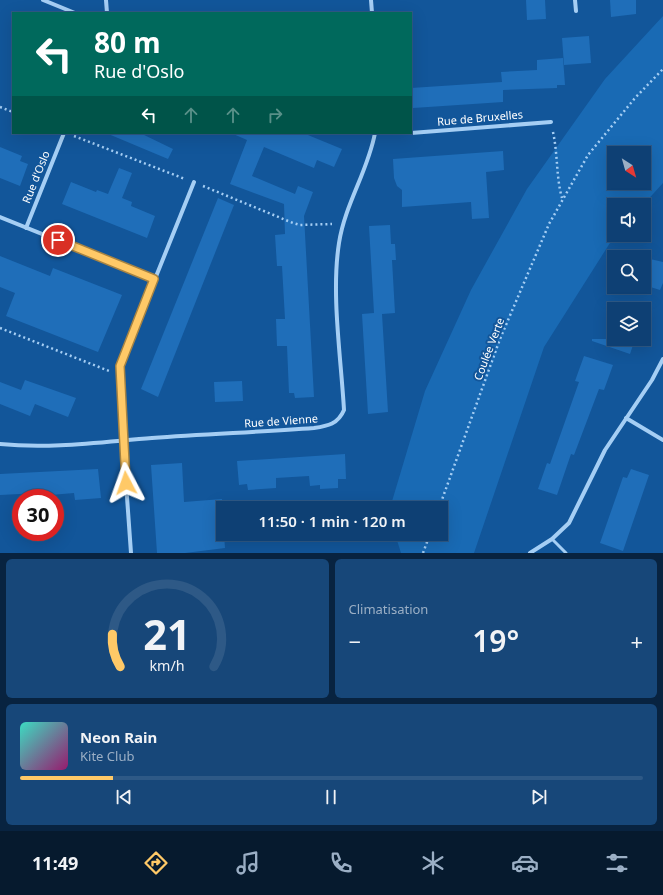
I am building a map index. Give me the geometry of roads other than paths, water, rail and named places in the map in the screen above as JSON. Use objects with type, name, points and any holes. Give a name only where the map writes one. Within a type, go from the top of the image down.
[{"type":"street","points":[[43,0],[73,12]]},
{"type":"street","points":[[106,0],[106,12]]},
{"type":"street","points":[[371,0],[372,12]]},
{"type":"street","points":[[575,0],[576,11]]},
{"type":"street","name":"Rue de Bruxelles","points":[[412,133],[551,122]]},
{"type":"street","name":"Rue d'Oslo","points":[[26,228],[64,134]]},
{"type":"street","name":"Rue de Vienne","points":[[0,444],[45,447],[314,428],[327,426],[338,420],[344,410],[337,291],[339,242],[343,224],[372,150],[375,134]]},
{"type":"street","points":[[130,553],[120,375],[122,359],[194,182]]},
{"type":"street","points":[[0,217],[154,279]]},
{"type":"street","points":[[530,553],[552,539],[564,529],[574,516],[605,450],[652,380],[663,359]]},
{"type":"street","points":[[626,418],[663,440]]},
{"type":"lane","points":[[552,539],[566,553]]}]
